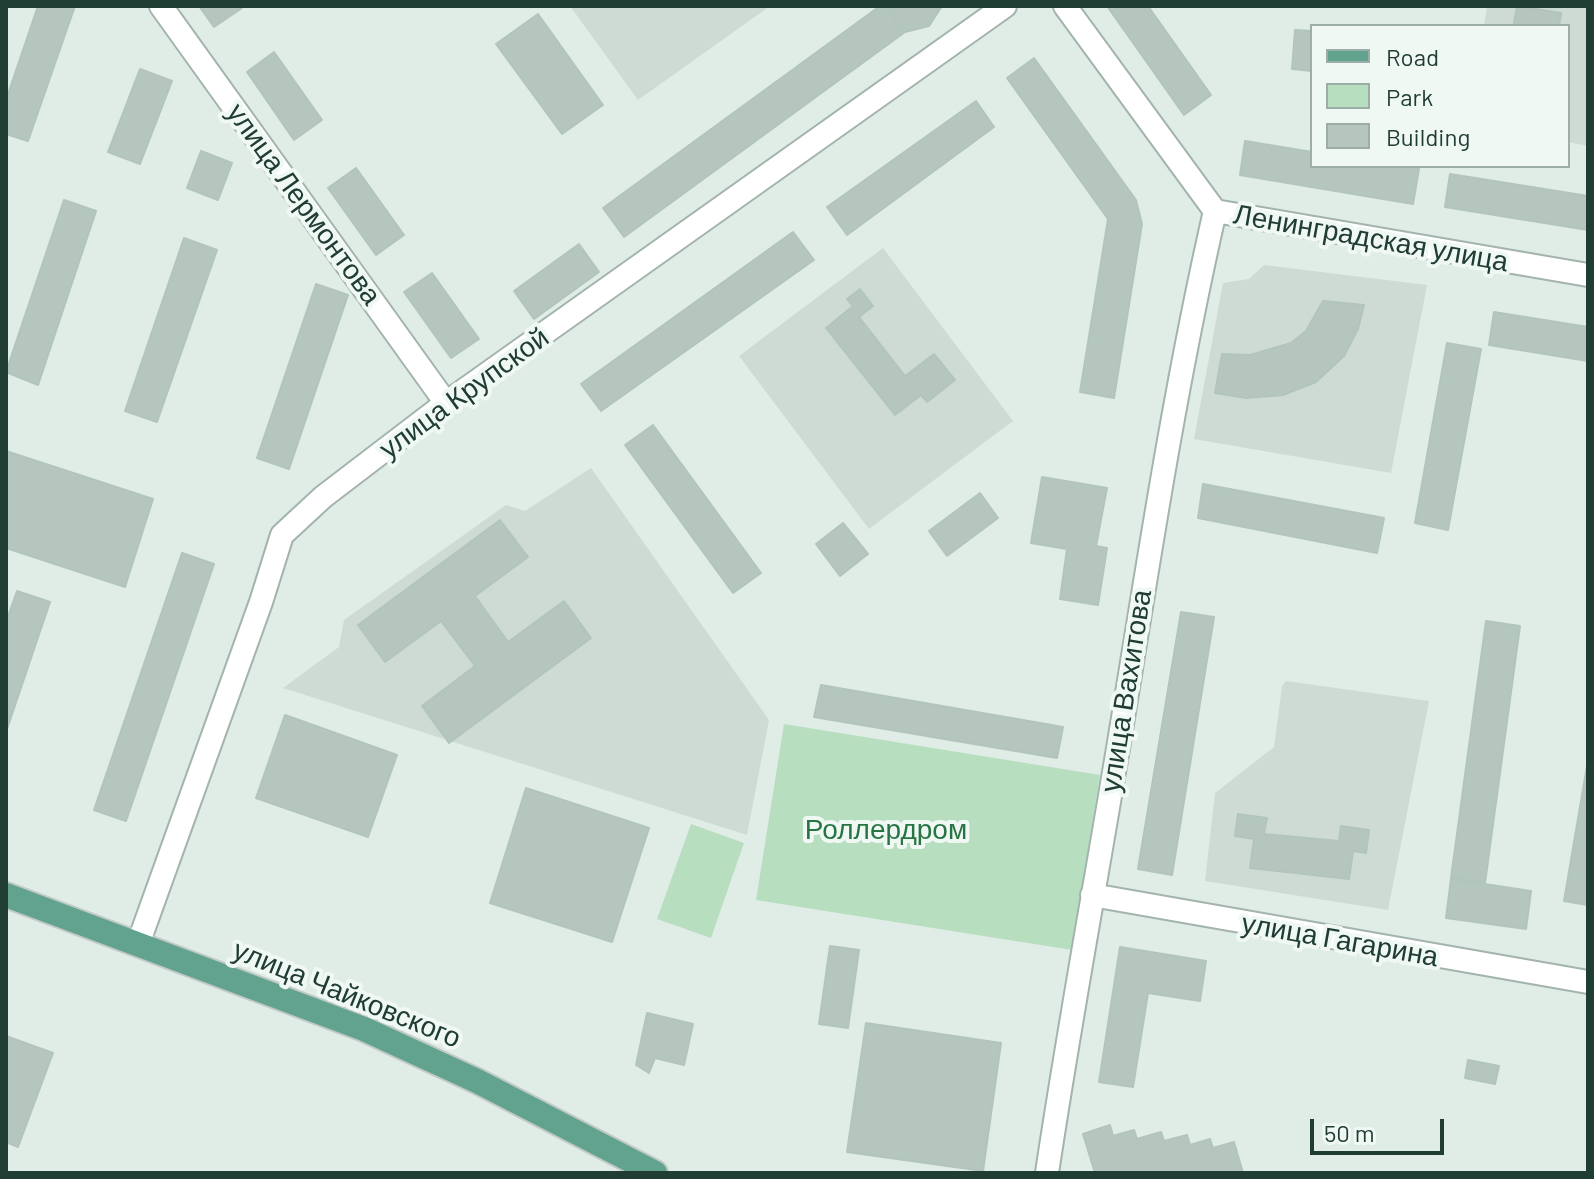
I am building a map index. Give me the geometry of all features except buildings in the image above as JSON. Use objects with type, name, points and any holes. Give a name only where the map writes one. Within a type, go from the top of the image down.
[{"type":"main road","name":"улица Чайковского","points":[[6,895],[364,1029],[477,1081],[655,1173]]},
{"type":"street","name":"улица Лермонтова","points":[[161,6],[446,403]]},
{"type":"street","name":"улица Крупской","points":[[138,944],[261,602],[282,535],[323,497],[446,403],[1005,6]]},
{"type":"street","name":"Ленинградская улица","points":[[1065,6],[1215,211],[1588,275]]},
{"type":"street","name":"улица Вахитова","points":[[1047,1173],[1173,415],[1215,211]]},
{"type":"street","name":"улица Гагарина","points":[[1092,895],[1588,982]]},
{"type":"shaded area","points":[[570,6],[770,6],[638,100]]},
{"type":"shaded area","points":[[1487,6],[1588,6],[1588,146],[1570,142],[1570,24],[1484,24]]},
{"type":"shaded area","points":[[883,248],[1013,421],[869,529],[739,356]]},
{"type":"shaded area","points":[[1264,265],[1427,285],[1391,473],[1194,439],[1223,283],[1249,279]]},
{"type":"shaded area","points":[[591,468],[769,720],[747,835],[283,688],[339,647],[344,620],[506,505],[525,511]]},
{"type":"shaded area","points":[[1286,681],[1429,701],[1388,910],[1205,881],[1215,793],[1274,747],[1282,686]]},
{"type":"green space","name":"Роллердром","points":[[784,724],[1100,775],[1072,950],[756,900]]},
{"type":"green space","points":[[691,824],[744,843],[711,938],[657,919]]}]
